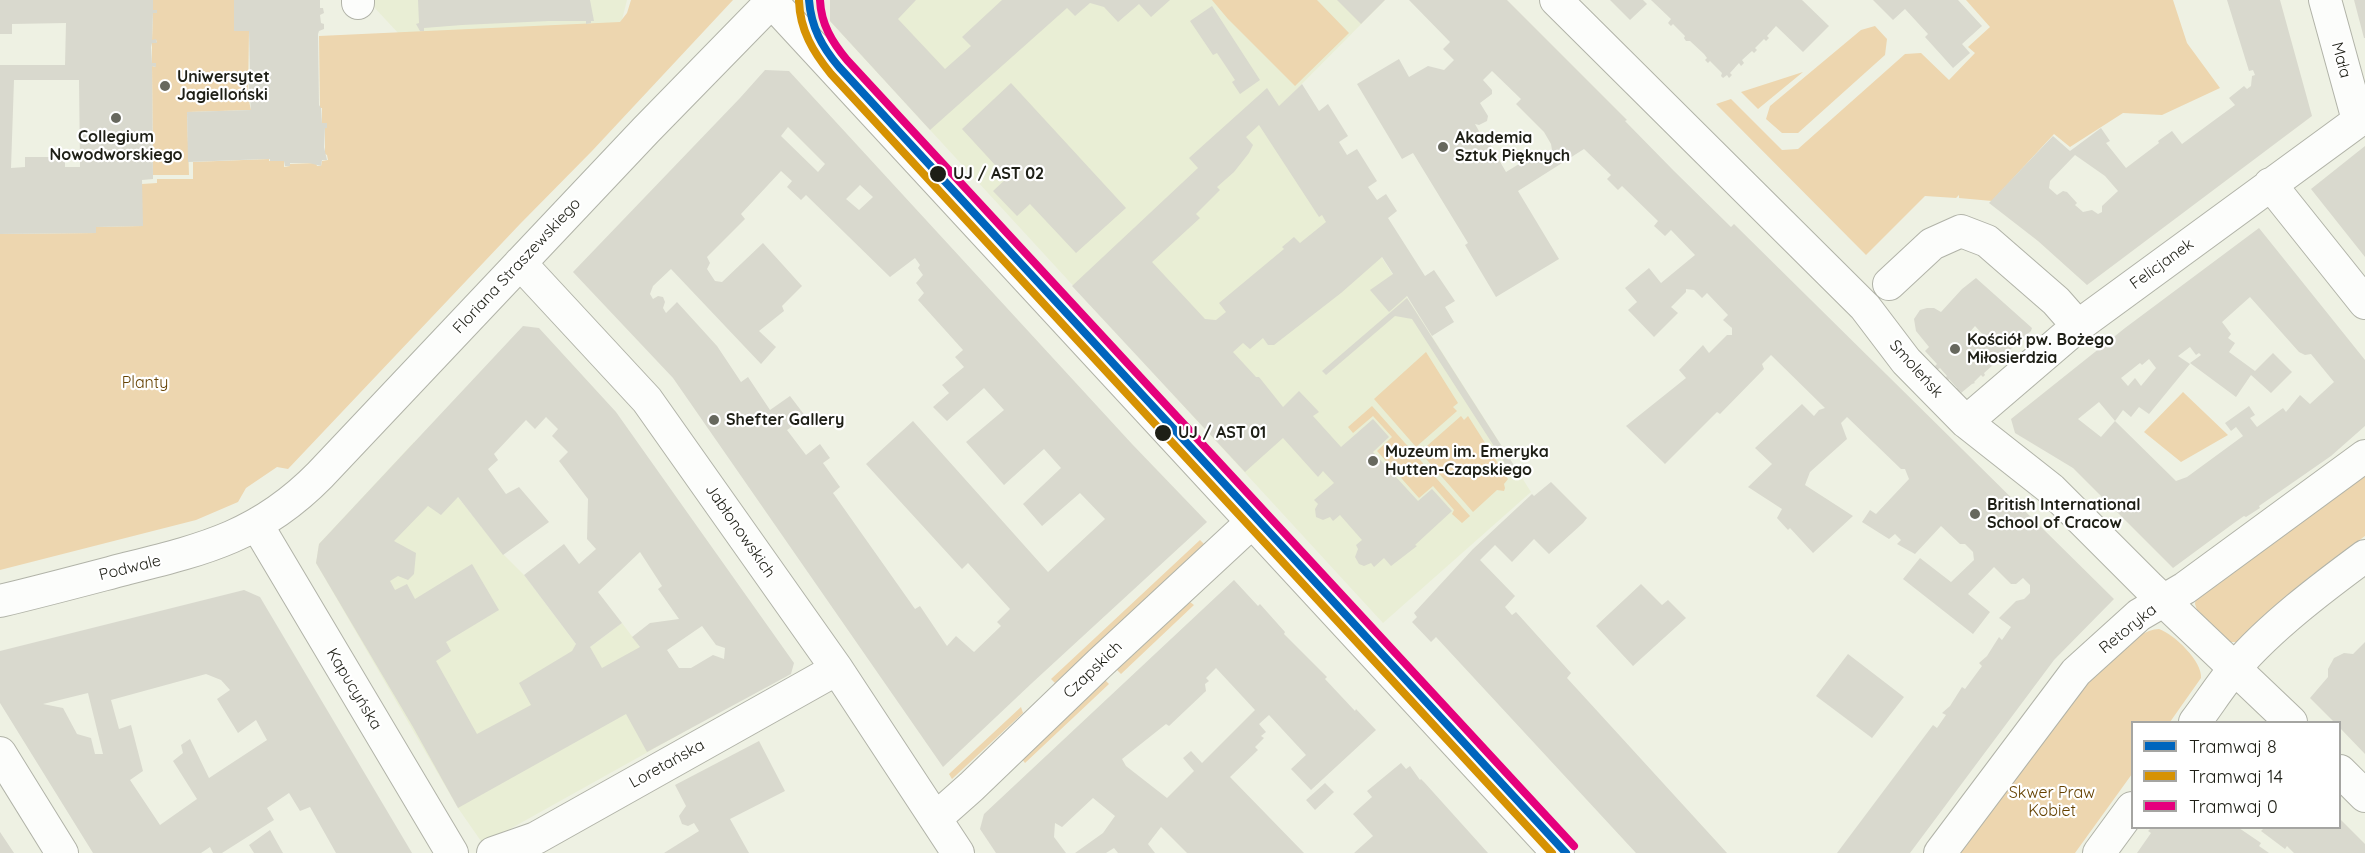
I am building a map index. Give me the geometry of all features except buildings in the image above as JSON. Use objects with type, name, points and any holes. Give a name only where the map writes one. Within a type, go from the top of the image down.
[{"type":"street","name":"Smoleńsk","points":[[1556,0],[1865,307],[1906,361],[1966,422],[2051,489],[2289,721]]},
{"type":"street","name":"Mała","points":[[2325,0],[2361,118]]},
{"type":"street","name":"Floriana Straszewskiego","points":[[257,525],[306,490],[772,1]]},
{"type":"street","points":[[772,1],[1558,853]]},
{"type":"street","name":"Felicjanek","points":[[1966,422],[2078,326],[2361,118]]},
{"type":"street","points":[[2270,184],[2365,303]]},
{"type":"street","points":[[1888,284],[1932,244],[1961,231],[1987,241],[2056,301],[2078,326]]},
{"type":"street","name":"Jabłonowskich","points":[[520,263],[647,400],[837,669],[958,853]]},
{"type":"street","name":"Retoryka","points":[[1940,853],[2076,672],[2139,615],[2185,588],[2365,456]]},
{"type":"street","name":"Czapskich","points":[[936,818],[971,788],[1100,663],[1252,522]]},
{"type":"street","name":"Podwale","points":[[0,601],[202,549],[257,525]]},
{"type":"street","name":"Kapucyńska","points":[[257,525],[452,853]]},
{"type":"street","points":[[2196,721],[2251,651],[2319,591],[2365,556]]},
{"type":"street","name":"Loretańska","points":[[493,853],[536,838],[837,669]]},
{"type":"street","points":[[0,753],[62,853]]},
{"type":"street","points":[[2341,772],[2365,796]]},
{"type":"street","points":[[2099,853],[2131,811]]},
{"type":"shaded area","points":[[373,0],[627,0],[621,24],[399,34],[373,6]]},
{"type":"shaded area","points":[[831,0],[1385,0],[1278,108],[1363,228],[1531,492],[1383,623],[830,21]]},
{"type":"shaded area","points":[[414,442],[504,555],[524,575],[576,644],[590,647],[622,623],[640,647],[691,728],[483,844],[458,808],[316,563],[319,544]]},
{"type":"green space","points":[[153,0],[234,0],[234,31],[249,31],[248,97],[251,110],[187,112],[189,175],[153,175],[152,66],[156,67],[156,64],[152,63],[152,43],[157,42],[152,40],[153,13],[157,13],[157,10],[153,10]]},
{"type":"green space","name":"Planty","points":[[631,0],[733,0],[288,469],[277,467],[246,488],[238,502],[196,520],[0,570],[0,234],[96,233],[96,227],[142,226],[142,184],[157,183],[157,179],[193,179],[193,162],[269,159],[269,161],[284,161],[284,167],[290,164],[316,163],[317,166],[321,166],[322,161],[328,160],[325,154],[327,123],[322,123],[322,108],[320,108],[319,36],[620,22],[627,13]]},
{"type":"green space","points":[[1212,0],[1317,0],[1349,33],[1295,86]]},
{"type":"green space","points":[[1966,0],[2173,0],[2187,43],[2220,88],[2162,115],[2123,113],[2070,147],[2054,134],[1992,201],[1959,198],[1959,195],[1956,198],[1925,196],[1866,255],[1716,104],[1731,99],[1782,150],[1798,149],[1905,54],[1921,53],[1949,80],[1975,53],[1968,47],[1990,27]]},
{"type":"green space","points":[[1875,26],[1887,39],[1885,55],[1798,133],[1782,133],[1766,119],[1770,106],[1861,30]]},
{"type":"green space","points":[[1803,72],[1758,109],[1741,92]]},
{"type":"green space","points":[[1426,352],[1458,403],[1453,407],[1457,411],[1416,447],[1374,399]]},
{"type":"green space","points":[[2183,392],[2228,435],[2181,462],[2144,432]]},
{"type":"green space","points":[[1372,406],[1470,516],[1462,523],[1452,514],[1454,510],[1433,486],[1419,498],[1377,451],[1392,437],[1373,416],[1353,433],[1348,427]]},
{"type":"green space","points":[[1461,416],[1464,420],[1468,416],[1508,479],[1504,484],[1504,491],[1497,490],[1473,512],[1420,452]]},
{"type":"green space","points":[[2365,471],[2365,536],[2308,578],[2245,638],[2239,642],[2230,642],[2197,610],[2196,597]]},
{"type":"green space","points":[[1200,540],[1204,544],[1055,683],[1051,679]]},
{"type":"green space","points":[[1190,602],[1194,605],[1121,674],[1117,670]]},
{"type":"green space","name":"Skwer Praw Kobiet","points":[[2159,629],[2165,632],[2193,657],[2201,678],[2171,721],[2131,721],[2131,775],[2075,853],[1954,853],[2050,725],[2111,658],[2137,637]]},
{"type":"green space","points":[[1105,680],[1109,684],[1025,763],[1022,759]]},
{"type":"green space","points":[[1021,707],[1023,713],[952,779],[949,774]]},
{"type":"tram line","name":"8","points":[[809,0],[818,36],[839,67],[1566,853]]},
{"type":"tram line","name":"0","points":[[820,0],[828,32],[847,60],[1574,846]]},
{"type":"tram line","name":"14","points":[[799,1],[805,31],[831,74],[1552,853]]},
{"type":"place","name":"Uniwersytet Jagielloński","points":[[165,86]]},
{"type":"place","name":"Collegium Nowodworskiego","points":[[116,118]]},
{"type":"place","name":"Akademia Sztuk Pięknych","points":[[1443,147]]},
{"type":"place","name":"UJ / AST 02","points":[[938,174]]},
{"type":"place","name":"Kościół pw. Bożego Miłosierdzia","points":[[1955,349]]},
{"type":"place","name":"Shefter Gallery","points":[[714,420]]},
{"type":"place","name":"UJ / AST 01","points":[[1163,433]]},
{"type":"place","name":"Muzeum im. Emeryka Hutten-Czapskiego","points":[[1373,461]]},
{"type":"place","name":"British International School of Cracow","points":[[1975,514]]}]
